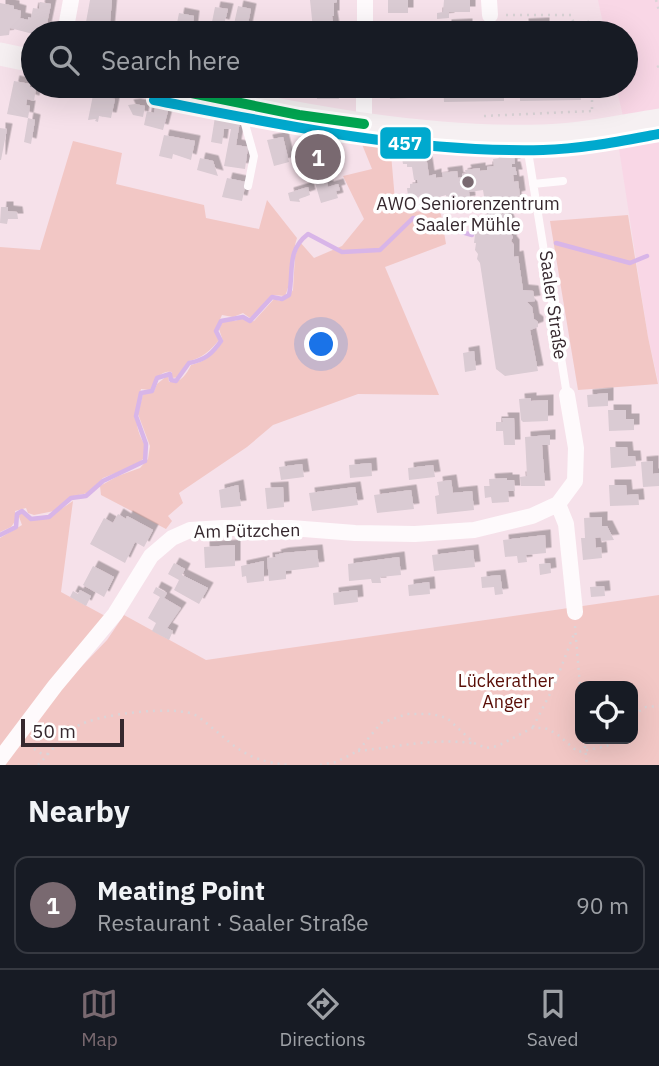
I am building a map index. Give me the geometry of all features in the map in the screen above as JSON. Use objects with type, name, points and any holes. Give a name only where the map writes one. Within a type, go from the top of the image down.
[{"type":"street","points":[[67,21],[71,0]]},
{"type":"street","points":[[365,0],[365,21]]},
{"type":"street","points":[[0,54],[21,58]]},
{"type":"street","points":[[218,98],[364,124],[423,131],[526,136],[592,131],[659,120]]},
{"type":"street","points":[[364,124],[365,98]]},
{"type":"street","points":[[567,395],[576,448],[575,481],[558,504],[566,524],[575,612]]},
{"type":"street","name":"Am Pützchen","points":[[0,759],[55,686],[115,614],[151,556],[172,538],[190,530],[223,528],[291,528],[355,533],[474,530],[533,516],[558,504]]},
{"type":"lane","points":[[244,103],[243,117],[254,156],[248,186]]},
{"type":"lane","name":"Saaler Straße","points":[[526,136],[567,395]]},
{"type":"lane","points":[[533,184],[564,181]]},
{"type":"path","points":[[656,0],[659,11]]},
{"type":"path","points":[[490,8],[571,15],[573,21]]},
{"type":"path","points":[[592,98],[592,131]]},
{"type":"path","points":[[575,612],[580,681]]},
{"type":"path","points":[[532,728],[554,686],[575,631]]},
{"type":"path","points":[[638,712],[646,706],[659,706]]},
{"type":"path","points":[[38,765],[76,727],[91,720],[166,710],[194,714],[233,746],[256,760],[290,765]]},
{"type":"path","points":[[358,751],[382,723],[407,714],[432,714],[447,718],[474,743]]},
{"type":"path","points":[[320,765],[336,762],[358,751],[432,741],[474,743],[486,748],[498,746],[532,728],[545,728],[557,734],[578,751],[609,744]]},
{"type":"path","points":[[22,740],[34,751],[50,754]]},
{"type":"path","points":[[584,744],[587,765]]},
{"type":"path","points":[[256,760],[259,765]]},
{"type":"shaded area","points":[[598,0],[659,0],[659,113],[623,116],[619,98],[638,98],[638,21],[602,21]]},
{"type":"shaded area","points":[[659,125],[659,385],[648,337],[617,136]]},
{"type":"green space","points":[[359,137],[390,142],[396,212],[435,211],[441,214],[446,244],[385,267],[439,395],[358,394],[273,425],[247,447],[179,493],[183,503],[168,516],[172,521],[166,529],[101,495],[100,486],[140,468],[148,459],[150,446],[138,414],[143,394],[154,391],[157,384],[168,375],[169,382],[180,380],[191,365],[201,362],[213,353],[223,341],[219,329],[224,319],[235,321],[243,318],[249,322],[254,321],[274,299],[280,301],[287,298],[293,290],[295,256],[300,242],[314,258],[342,246],[364,219],[343,176],[372,169]]},
{"type":"green space","points":[[73,141],[122,153],[116,184],[204,205],[206,218],[259,229],[267,200],[297,238],[289,282],[285,296],[273,295],[250,318],[243,313],[233,317],[222,315],[216,328],[219,340],[205,354],[189,361],[180,377],[172,378],[172,372],[164,373],[150,390],[141,389],[136,419],[146,447],[144,458],[136,465],[103,478],[88,493],[74,496],[54,511],[34,515],[28,513],[26,508],[15,511],[16,520],[11,527],[0,532],[0,247],[40,250]]},
{"type":"green space","points":[[628,215],[658,384],[578,390],[550,221]]},
{"type":"green space","points":[[73,501],[61,592],[107,617],[0,751],[0,538],[22,525],[18,514],[22,511],[28,517],[41,519]]},
{"type":"green space","name":"Lückerather Anger","points":[[659,595],[659,765],[4,765],[57,692],[107,640],[124,615],[206,660]]},
{"type":"building","points":[[90,0],[112,0],[110,21],[86,21]]},
{"type":"building","points":[[310,0],[337,0],[334,3],[333,21],[312,21]]},
{"type":"building","points":[[388,0],[408,0],[408,13],[388,13]]},
{"type":"building","points":[[444,0],[470,0],[470,12],[449,12],[449,18],[437,19],[437,13],[443,12]]},
{"type":"building","points":[[40,2],[51,4],[47,21],[21,21],[21,31],[10,28],[9,35],[0,36],[0,3],[14,6],[14,9],[21,11],[20,18],[28,20],[33,8],[39,9]]},
{"type":"building","points":[[238,6],[251,9],[248,21],[235,21]]},
{"type":"building","points":[[215,7],[228,9],[225,21],[212,21]]},
{"type":"building","points":[[179,13],[194,16],[193,21],[177,21]]},
{"type":"building","points":[[14,81],[21,82],[21,98],[34,98],[34,101],[27,99],[26,105],[30,106],[28,118],[7,114]]},
{"type":"building","points":[[92,98],[115,99],[111,118],[99,116],[98,122],[96,119],[88,120]]},
{"type":"building","points":[[444,98],[504,98],[504,101],[444,102]]},
{"type":"building","points":[[520,98],[581,100],[520,101]]},
{"type":"building","points":[[128,105],[145,106],[143,117],[133,115]]},
{"type":"building","points":[[155,108],[168,111],[163,130],[144,125],[147,111],[154,113]]},
{"type":"building","points":[[215,117],[240,121],[236,145],[248,147],[245,169],[224,166],[231,129],[224,129],[222,144],[211,142]]},
{"type":"building","points":[[28,118],[35,120],[31,144],[24,142]]},
{"type":"building","points":[[0,128],[7,129],[1,160],[0,160]]},
{"type":"building","points":[[164,135],[195,141],[191,160],[173,154],[172,159],[159,156]]},
{"type":"building","points":[[283,137],[289,162],[274,166],[267,140]]},
{"type":"building","points":[[319,139],[324,142],[333,180],[327,182],[328,187],[338,184],[340,190],[336,191],[338,198],[321,203],[304,146],[315,144]]},
{"type":"building","points":[[425,149],[429,176],[436,174],[436,178],[443,177],[442,173],[457,171],[458,178],[466,173],[465,170],[487,170],[487,167],[494,166],[493,159],[514,156],[515,164],[512,164],[512,167],[515,167],[517,175],[513,175],[514,182],[518,181],[520,196],[516,197],[517,204],[521,203],[522,211],[505,213],[512,229],[511,241],[514,245],[514,257],[518,256],[523,290],[533,291],[535,301],[527,302],[538,322],[538,327],[530,330],[538,371],[505,376],[496,369],[472,226],[473,222],[492,219],[491,215],[487,216],[483,190],[469,192],[470,201],[463,202],[463,199],[447,202],[446,195],[432,199],[408,196],[407,188],[410,188],[410,184],[418,183],[414,180],[412,167],[403,164],[401,152]]},
{"type":"building","points":[[200,158],[213,161],[218,176],[197,170]]},
{"type":"building","points":[[227,178],[246,182],[242,201],[222,197]]},
{"type":"building","points":[[308,187],[310,195],[299,199],[300,202],[290,201],[288,193]]},
{"type":"building","points":[[1,207],[17,212],[18,219],[8,219],[7,224],[0,223]]},
{"type":"building","points":[[474,351],[476,370],[465,372],[463,353]]},
{"type":"building","points":[[608,393],[608,406],[588,407],[587,395]]},
{"type":"building","points":[[531,398],[531,401],[548,400],[548,421],[521,420],[519,399]]},
{"type":"building","points":[[608,410],[626,410],[626,419],[634,419],[634,430],[609,431]]},
{"type":"building","points":[[502,418],[514,418],[515,445],[504,445],[503,431],[496,431],[496,422],[503,422]]},
{"type":"building","points":[[550,435],[550,445],[542,445],[545,486],[521,486],[520,477],[527,476],[525,437]]},
{"type":"building","points":[[610,447],[627,447],[628,456],[635,456],[636,466],[611,468]]},
{"type":"building","points":[[653,461],[653,474],[659,473],[659,486],[643,487],[641,462]]},
{"type":"building","points":[[371,463],[372,476],[350,478],[349,465]]},
{"type":"building","points":[[302,464],[304,477],[281,480],[279,467]]},
{"type":"building","points":[[433,465],[435,477],[409,480],[408,468]]},
{"type":"building","points":[[489,479],[514,480],[515,491],[508,491],[509,502],[492,503],[491,497],[485,498],[484,486],[490,486]]},
{"type":"building","points":[[451,480],[453,493],[472,491],[474,510],[437,514],[437,482]]},
{"type":"building","points":[[238,485],[241,506],[221,508],[219,490]]},
{"type":"building","points":[[609,485],[626,485],[627,495],[638,494],[639,505],[610,506]]},
{"type":"building","points":[[283,487],[284,507],[267,509],[265,488]]},
{"type":"building","points":[[355,487],[358,505],[312,511],[309,493]]},
{"type":"building","points":[[411,490],[414,509],[377,513],[374,495]]},
{"type":"building","points":[[118,514],[153,530],[144,547],[135,542],[125,563],[90,544],[104,518],[113,523]]},
{"type":"building","points":[[602,517],[602,526],[607,526],[614,540],[601,541],[601,537],[595,538],[596,548],[601,547],[602,558],[583,560],[581,538],[585,538],[584,518]]},
{"type":"building","points":[[545,535],[546,553],[526,555],[527,562],[518,563],[517,556],[505,557],[503,540]]},
{"type":"building","points":[[235,545],[235,566],[205,568],[204,547]]},
{"type":"building","points":[[317,550],[319,567],[286,571],[286,579],[269,581],[267,558],[283,553]]},
{"type":"building","points":[[473,550],[475,567],[434,571],[432,555]]},
{"type":"building","points":[[399,557],[401,575],[380,577],[381,583],[372,583],[371,579],[349,581],[348,564]]},
{"type":"building","points":[[264,561],[264,581],[247,583],[246,576],[242,577],[241,566]]},
{"type":"building","points":[[174,563],[185,569],[182,575],[208,588],[199,604],[174,590],[179,580],[168,574]]},
{"type":"building","points":[[550,563],[551,573],[540,575],[539,564]]},
{"type":"building","points":[[93,566],[114,577],[104,597],[83,585]]},
{"type":"building","points":[[500,575],[503,594],[495,595],[494,587],[482,588],[481,577]]},
{"type":"building","points":[[429,582],[430,594],[409,596],[408,585]]},
{"type":"building","points":[[604,586],[605,596],[591,597],[590,587]]},
{"type":"building","points":[[156,587],[167,593],[164,598],[181,608],[167,628],[173,631],[169,640],[152,631],[156,623],[148,618],[160,597],[153,593]]},
{"type":"building","points":[[80,590],[91,596],[86,606],[70,597],[73,591],[78,594]]},
{"type":"building","points":[[357,590],[358,602],[334,605],[333,593]]},
{"type":"waterway","points":[[0,535],[16,527],[17,514],[22,511],[31,519],[49,517],[71,498],[86,496],[103,481],[145,461],[146,444],[136,416],[141,393],[152,391],[157,378],[170,374],[171,380],[176,381],[189,363],[211,353],[221,341],[216,331],[221,321],[243,317],[250,321],[272,297],[282,299],[289,295],[296,247],[308,234],[342,252],[380,250],[413,218],[472,235]]},
{"type":"waterway","points":[[556,243],[630,263],[647,256]]},
{"type":"transit line","points":[[216,98],[299,115],[364,124]]},
{"type":"transit line","name":"457","points":[[154,100],[347,136],[445,147],[543,150],[659,134]]},
{"type":"place","name":"Meating Point","points":[[318,157]]},
{"type":"place","name":"AWO Seniorenzentrum Saaler Mühle","points":[[468,182]]}]
